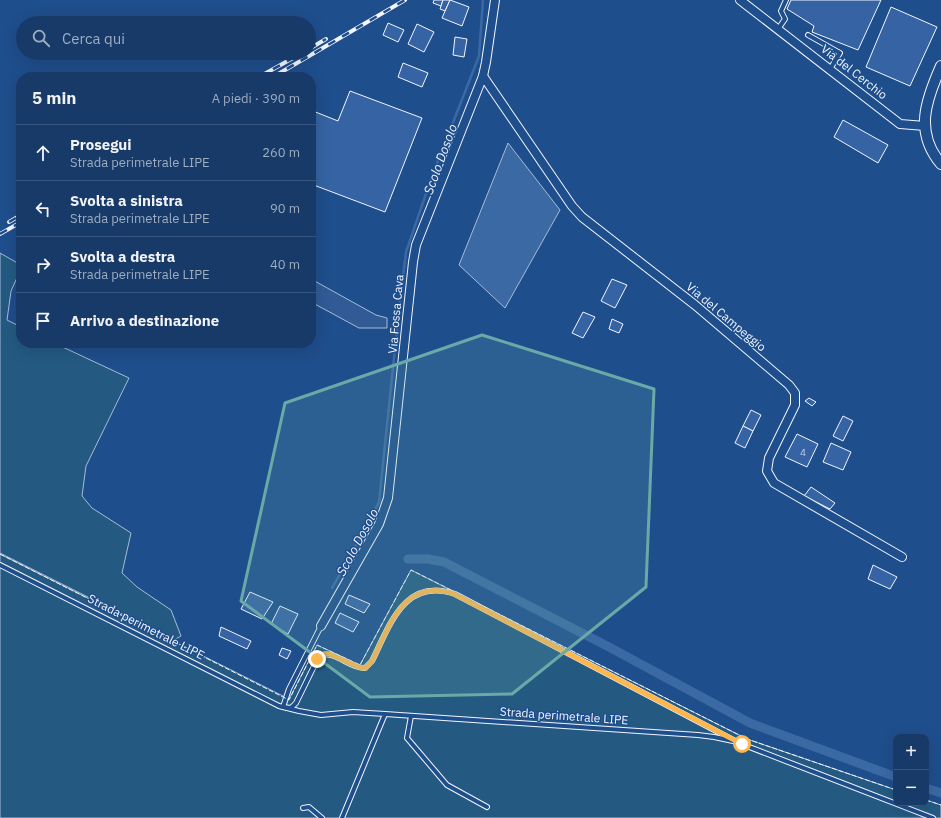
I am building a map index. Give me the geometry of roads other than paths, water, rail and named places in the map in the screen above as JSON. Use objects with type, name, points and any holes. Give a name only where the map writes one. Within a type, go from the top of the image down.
[{"type":"street","name":"Via Fossa Cava","points":[[321,626],[379,524],[385,509],[391,479],[412,262],[416,245],[483,76],[495,0]]},
{"type":"street","name":"Via del Cerchio","points":[[740,0],[900,124],[925,126]]},
{"type":"street","points":[[941,66],[929,92],[925,114],[925,126],[932,153],[941,164]]},
{"type":"street","name":"Via del Campeggio","points":[[483,76],[572,206],[582,217],[694,305],[789,385],[795,393],[795,405],[769,458],[767,471],[774,483],[902,557]]},
{"type":"lane","points":[[778,29],[786,19],[780,11],[786,0]]},
{"type":"lane","points":[[808,35],[840,53],[830,69]]},
{"type":"lane","name":"Strada perimetrale LIPE","points":[[0,565],[266,700],[283,707],[305,713],[321,715],[353,712],[698,735],[714,737],[742,744]]},
{"type":"lane","name":"Strada perimetrale LIPE","points":[[283,707],[290,708],[296,703],[319,656],[329,654],[361,668],[366,668],[372,661],[400,608],[409,599],[419,593],[426,590],[441,590],[454,594],[742,744],[933,818]]},
{"type":"lane","points":[[283,707],[289,689],[321,626]]},
{"type":"lane","points":[[342,818],[385,714]]},
{"type":"lane","points":[[411,716],[407,738],[447,785],[487,806]]},
{"type":"lane","points":[[303,808],[309,807],[322,818]]},
{"type":"waterway","name":"Scolo Dosolo","points":[[398,318],[406,252],[431,179],[479,56],[483,0]]},
{"type":"waterway","name":"Scolo Dosolo","points":[[332,588],[379,502],[397,329]]},
{"type":"waterway","points":[[408,559],[428,559],[444,562],[609,647],[750,723],[893,776]]},
{"type":"waterway","points":[[929,789],[941,793]]},
{"type":"railway","points":[[316,52],[405,0]]},
{"type":"railway","points":[[316,45],[326,39]]},
{"type":"railway","points":[[268,72],[289,60]]},
{"type":"railway","points":[[282,72],[302,60]]},
{"type":"railway","points":[[9,222],[16,218]]},
{"type":"railway","points":[[0,234],[16,225]]}]
